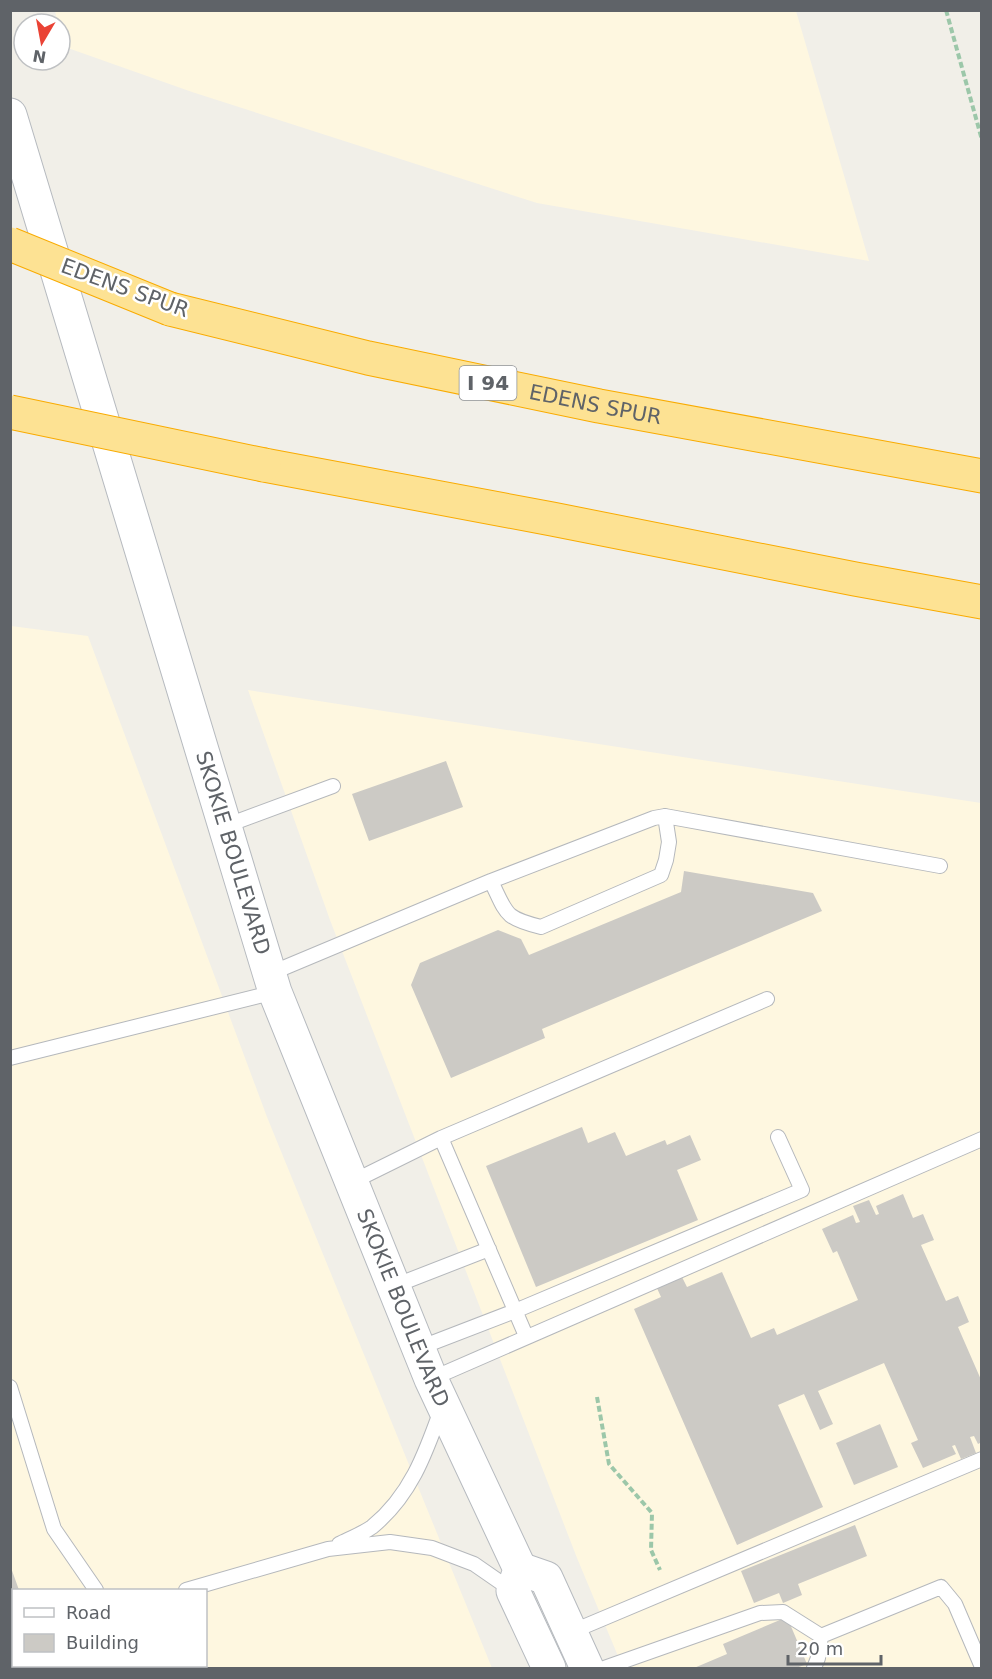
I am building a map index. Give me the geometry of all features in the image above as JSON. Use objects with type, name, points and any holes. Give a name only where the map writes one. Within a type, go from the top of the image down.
[{"type":"highway","name":"EDENS SPUR","points":[[10,244],[170,309],[368,358],[599,406],[981,476]]},
{"type":"highway","points":[[10,412],[264,465],[981,602]]},
{"type":"main road","name":"SKOKIE BOULEVARD","points":[[10,115],[272,983],[418,1348],[516,1580],[549,1668]]},
{"type":"main road","points":[[516,1580],[546,1578],[586,1668]]},
{"type":"lane","points":[[225,826],[333,786]]},
{"type":"lane","points":[[491,881],[507,914],[522,922],[541,927],[661,875],[669,842],[665,816]]},
{"type":"lane","points":[[10,1058],[272,983],[491,881],[654,818],[665,816],[940,866]]},
{"type":"lane","points":[[352,1182],[441,1138],[766,999]]},
{"type":"lane","points":[[418,1348],[515,1311],[801,1190],[778,1137]]},
{"type":"lane","points":[[441,1138],[526,1336]]},
{"type":"lane","points":[[328,1549],[370,1528],[397,1503],[417,1472],[437,1392],[526,1336],[981,1139]]},
{"type":"lane","points":[[394,1286],[489,1249]]},
{"type":"lane","points":[[10,1387],[54,1529],[95,1589]]},
{"type":"lane","points":[[571,1632],[981,1459]]},
{"type":"lane","points":[[189,1589],[328,1549],[390,1542],[432,1548],[516,1580]]},
{"type":"lane","points":[[821,1636],[941,1587],[955,1604],[981,1667]]},
{"type":"lane","points":[[604,1668],[759,1613],[783,1612],[821,1636]]},
{"type":"lane","points":[[814,1668],[821,1636]]},
{"type":"path","points":[[946,10],[981,140]]},
{"type":"path","points":[[597,1397],[609,1464],[652,1513],[651,1550],[660,1571]]},
{"type":"shaded area","points":[[796,11],[869,261],[537,203],[192,92],[72,49],[72,12],[55,12]]},
{"type":"shaded area","points":[[11,626],[88,636],[267,1117],[492,1668],[11,1668]]},
{"type":"shaded area","points":[[248,690],[981,803],[981,1668],[623,1668],[577,1558],[330,920]]},
{"type":"building","points":[[446,761],[463,807],[369,841],[352,794]]},
{"type":"building","points":[[684,871],[813,893],[822,911],[542,1029],[545,1038],[451,1078],[411,985],[420,963],[498,930],[521,939],[529,955],[681,892]]},
{"type":"building","points":[[582,1127],[588,1143],[615,1132],[626,1156],[665,1140],[667,1145],[690,1135],[701,1160],[677,1170],[698,1220],[536,1287],[486,1166]]},
{"type":"building","points":[[903,1194],[913,1218],[923,1214],[934,1240],[921,1245],[946,1301],[958,1296],[969,1322],[958,1327],[982,1382],[982,1442],[978,1444],[974,1436],[970,1437],[976,1453],[961,1459],[955,1445],[952,1446],[956,1454],[923,1468],[911,1443],[918,1440],[884,1363],[818,1391],[833,1424],[820,1430],[804,1394],[778,1405],[823,1507],[737,1545],[634,1309],[661,1297],[656,1286],[681,1275],[687,1287],[722,1272],[751,1338],[774,1328],[777,1335],[858,1300],[837,1251],[833,1253],[822,1229],[853,1215],[856,1223],[860,1222],[853,1206],[869,1200],[876,1215],[879,1214],[876,1206]]},
{"type":"building","points":[[880,1424],[898,1467],[854,1485],[836,1443]]},
{"type":"building","points":[[855,1525],[867,1556],[798,1584],[802,1595],[783,1603],[779,1593],[754,1603],[741,1571]]},
{"type":"building","points":[[10,1565],[19,1589],[12,1589],[10,1596]]},
{"type":"building","points":[[787,1617],[807,1664],[796,1668],[694,1668],[727,1654],[723,1644]]}]
